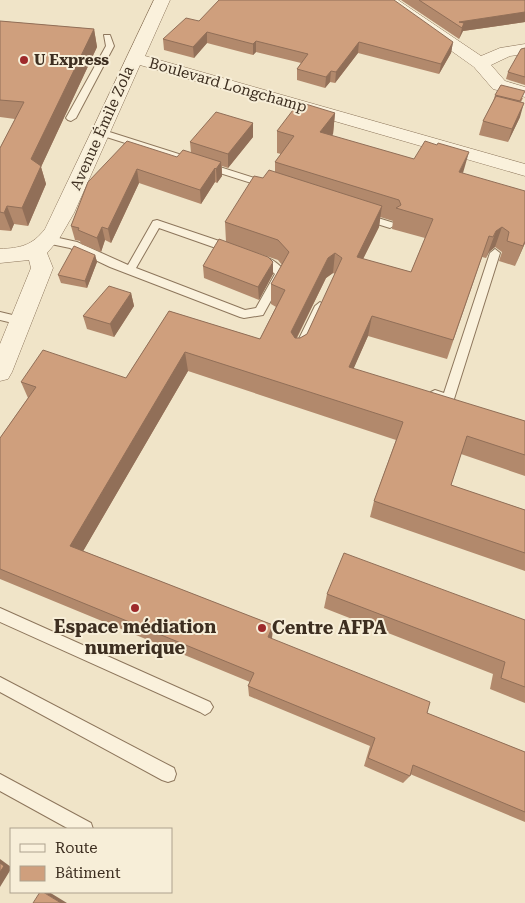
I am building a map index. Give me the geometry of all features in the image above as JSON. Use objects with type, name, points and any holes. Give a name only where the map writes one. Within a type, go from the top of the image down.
[{"type":"street","name":"Avenue Émile Zola","points":[[43,246],[64,213],[162,0]]},
{"type":"street","points":[[388,0],[480,63],[499,85],[525,92]]},
{"type":"street","points":[[480,63],[506,52],[525,49]]},
{"type":"street","name":"Boulevard Longchamp","points":[[134,58],[525,170]]},
{"type":"street","points":[[0,256],[15,256],[43,246],[42,268],[0,372]]},
{"type":"lane","points":[[70,118],[110,46],[107,37]]},
{"type":"lane","points":[[100,132],[277,188]]},
{"type":"lane","points":[[353,213],[390,225]]},
{"type":"lane","points":[[43,246],[73,245],[130,270],[244,314],[259,312],[281,273],[273,264],[158,223],[130,270]]},
{"type":"lane","points":[[421,391],[448,399],[495,253]]},
{"type":"lane","points":[[298,352],[325,295]]},
{"type":"lane","points":[[0,316],[21,321]]},
{"type":"lane","points":[[0,615],[205,708]]},
{"type":"lane","points":[[0,684],[168,774]]},
{"type":"lane","points":[[0,782],[82,828]]},
{"type":"building","points":[[219,0],[394,0],[453,42],[441,64],[359,42],[336,72],[331,71],[326,77],[297,69],[308,54],[256,41],[253,44],[207,32],[193,47],[163,39],[186,18],[199,21]]},
{"type":"building","points":[[419,0],[525,0],[525,12],[459,22],[464,23],[462,28]]},
{"type":"building","points":[[0,21],[94,29],[31,159],[41,166],[22,208],[7,206],[4,213],[0,212],[0,148],[24,102],[0,100]]},
{"type":"building","points":[[525,48],[525,77],[508,72],[521,49]]},
{"type":"building","points":[[501,85],[525,91],[520,101],[495,95]]},
{"type":"building","points":[[496,96],[524,103],[512,129],[483,121]]},
{"type":"building","points":[[299,102],[335,113],[320,132],[414,159],[425,141],[437,145],[438,143],[469,152],[459,172],[525,191],[525,241],[523,246],[507,241],[509,232],[502,227],[496,231],[493,237],[489,236],[453,340],[372,316],[349,367],[525,421],[525,455],[467,436],[451,485],[525,510],[525,553],[374,501],[403,422],[185,352],[70,546],[273,625],[268,637],[430,702],[427,713],[525,752],[525,812],[413,765],[410,776],[368,758],[375,738],[248,686],[254,673],[0,569],[0,438],[36,387],[21,382],[43,350],[126,378],[169,311],[260,339],[285,290],[271,284],[289,252],[278,240],[225,222],[254,176],[263,178],[269,170],[382,206],[357,257],[411,272],[433,219],[396,208],[401,205],[399,200],[275,162],[294,136],[277,131]],"holes":[[[335,253],[342,258],[307,334],[300,338],[295,338],[291,332],[328,258]]]},
{"type":"building","points":[[216,112],[253,123],[228,154],[190,142]]},
{"type":"building","points":[[127,141],[177,157],[183,150],[221,162],[200,190],[137,169],[108,229],[102,227],[97,238],[78,230],[79,228],[71,226],[88,182]]},
{"type":"building","points":[[219,239],[268,257],[273,262],[258,287],[203,266]]},
{"type":"building","points":[[74,246],[95,255],[85,281],[58,275]]},
{"type":"building","points":[[109,286],[131,293],[110,324],[83,316]]},
{"type":"building","points":[[344,553],[525,620],[525,687],[501,678],[505,662],[327,594]]},
{"type":"building","points":[[0,863],[4,866],[0,872]]},
{"type":"building","points":[[39,893],[45,893],[61,903],[33,903]]},
{"type":"place","name":"U Express","points":[[24,60]]},
{"type":"place","name":"Espace médiation numerique","points":[[135,608]]},
{"type":"place","name":"Centre AFPA","points":[[262,628]]}]
